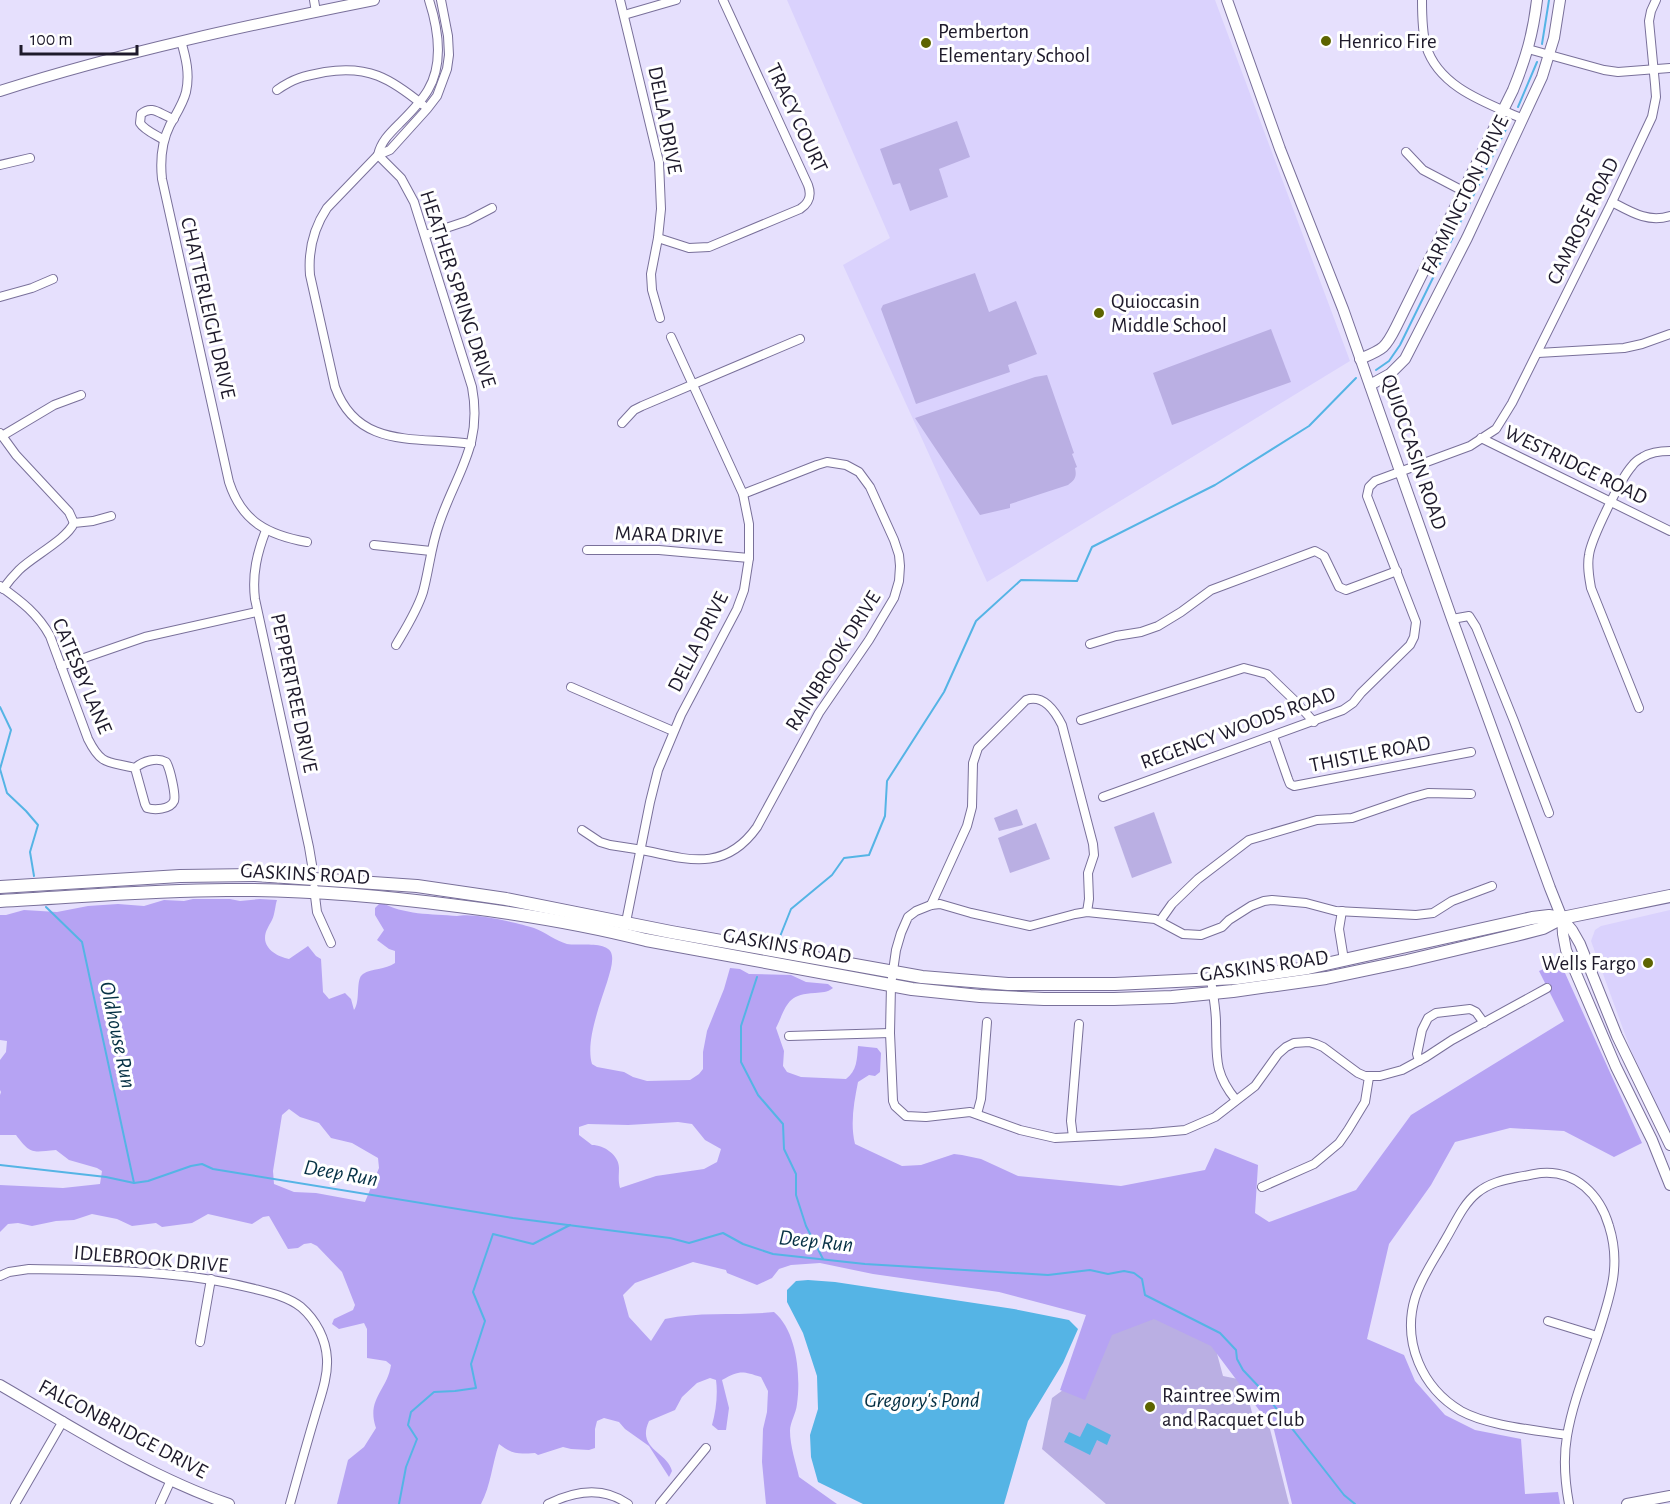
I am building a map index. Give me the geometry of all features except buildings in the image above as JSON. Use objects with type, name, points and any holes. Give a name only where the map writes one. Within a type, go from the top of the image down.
[{"type":"main road","name":"GASKINS ROAD","points":[[0,887],[180,876],[264,876],[314,879],[440,889],[506,899],[625,928]]},
{"type":"main road","name":"GASKINS ROAD","points":[[0,902],[185,890],[315,892],[406,899],[671,932],[892,978],[922,977],[1020,984],[1115,984],[1211,980],[1278,973],[1532,918],[1549,916],[1562,918]]},
{"type":"main road","name":"GASKINS ROAD","points":[[892,978],[912,989],[1044,999],[1114,999],[1271,987],[1374,968],[1543,928],[1562,918],[1670,896]]},
{"type":"street","points":[[314,0],[316,12]]},
{"type":"street","points":[[0,91],[182,41],[374,0]]},
{"type":"street","points":[[378,155],[383,141],[420,102],[429,89],[437,64],[438,49],[429,0]]},
{"type":"street","points":[[441,0],[449,55],[443,83],[437,96],[390,150],[378,155],[327,208],[310,245],[309,264],[335,387],[342,404],[352,416],[364,427],[381,435],[471,444]]},
{"type":"street","name":"DELLA DRIVE","points":[[620,0],[659,162],[661,197],[651,280],[660,318]]},
{"type":"street","points":[[624,15],[676,0]]},
{"type":"street","name":"TRACY COURT","points":[[657,238],[689,248],[709,247],[800,209],[808,203],[810,196],[808,185],[723,0]]},
{"type":"street","name":"QUIOCCASIN ROAD","points":[[1227,0],[1280,149],[1330,273],[1496,742],[1562,918],[1566,950],[1611,1057],[1652,1140],[1670,1185]]},
{"type":"street","points":[[1422,0],[1424,35],[1427,48],[1436,66],[1453,84],[1467,93],[1523,118]]},
{"type":"street","name":"FARMINGTON DRIVE","points":[[1360,358],[1379,351],[1388,344],[1513,90],[1528,49],[1537,0]]},
{"type":"street","name":"FARMINGTON DRIVE","points":[[1370,385],[1390,374],[1405,359],[1412,347],[1542,77],[1550,55],[1560,0]]},
{"type":"street","name":"CAMROSE ROAD","points":[[1481,438],[1496,429],[1512,403],[1652,117],[1656,97],[1649,21],[1656,0]]},
{"type":"street","name":"CHATTERLEIGH DRIVE","points":[[182,41],[188,83],[164,140],[160,164],[229,482],[248,516],[266,530],[307,542]]},
{"type":"street","points":[[1528,49],[1604,70],[1628,72],[1670,68]]},
{"type":"street","points":[[277,90],[295,79],[310,75],[347,69],[360,70],[390,80],[428,109]]},
{"type":"street","points":[[164,140],[141,126],[139,118],[141,114],[151,109],[174,119]]},
{"type":"street","points":[[1406,152],[1423,170],[1463,191]]},
{"type":"street","name":"HEATHER SPRING DRIVE","points":[[378,155],[393,168],[409,190],[472,387],[475,416],[471,444],[438,526],[423,593],[396,645]]},
{"type":"street","points":[[0,165],[30,158]]},
{"type":"street","points":[[1612,202],[1647,218],[1670,216]]},
{"type":"street","points":[[425,235],[467,222],[492,208]]},
{"type":"street","points":[[0,297],[53,279]]},
{"type":"street","points":[[1538,353],[1624,348],[1670,334]]},
{"type":"street","name":"DELLA DRIVE","points":[[625,928],[655,781],[673,731],[737,609],[744,590],[749,558],[749,524],[743,494],[671,337]]},
{"type":"street","points":[[622,423],[634,410],[800,339]]},
{"type":"street","points":[[74,523],[69,512],[16,455],[1,434],[54,405],[81,394]]},
{"type":"street","name":"WESTRIDGE ROAD","points":[[1401,473],[1470,446],[1481,438],[1670,531]]},
{"type":"street","points":[[1639,708],[1591,588],[1588,570],[1589,553],[1594,537],[1632,466],[1643,457],[1670,451]]},
{"type":"street","name":"RAINBROOK DRIVE","points":[[582,830],[600,842],[682,859],[708,860],[724,855],[746,841],[757,827],[824,704],[869,640],[897,591],[900,566],[897,548],[870,487],[854,469],[835,463],[817,465],[743,494]]},
{"type":"street","name":"REGENCY WOODS ROAD","points":[[1103,797],[1334,715],[1348,708],[1406,649],[1414,637],[1416,622],[1366,493],[1371,484],[1401,473]]},
{"type":"street","points":[[74,523],[111,516]]},
{"type":"street","points":[[2,588],[20,569],[63,536],[74,523]]},
{"type":"street","name":"PEPPERTREE DRIVE","points":[[266,530],[254,573],[255,599],[312,865]]},
{"type":"street","points":[[374,545],[431,551]]},
{"type":"street","name":"MARA DRIVE","points":[[587,550],[659,550],[749,558]]},
{"type":"street","points":[[1090,644],[1158,626],[1211,590],[1315,551],[1324,556],[1336,583],[1346,590],[1397,571]]},
{"type":"street","name":"CATESBY LANE","points":[[2,588],[25,604],[38,617],[50,636],[94,751],[103,760],[113,765],[135,768],[144,762],[160,759],[166,762],[174,798],[172,804],[158,809],[147,808],[135,768]]},
{"type":"street","points":[[61,666],[145,637],[257,612]]},
{"type":"street","points":[[1452,619],[1469,616],[1476,627],[1549,813]]},
{"type":"street","points":[[1082,720],[1244,668],[1267,674],[1294,699],[1314,722]]},
{"type":"street","points":[[571,687],[673,731]]},
{"type":"street","points":[[931,905],[967,825],[972,807],[973,763],[978,748],[1026,700],[1035,698],[1051,707],[1062,725],[1093,844],[1094,855],[1088,873],[1087,912]]},
{"type":"street","name":"THISTLE ROAD","points":[[1273,736],[1290,784],[1294,786],[1471,752]]},
{"type":"street","points":[[1161,921],[1172,904],[1198,879],[1250,840],[1317,820],[1352,818],[1428,794],[1471,794]]},
{"type":"street","points":[[314,879],[319,920],[331,944]]},
{"type":"street","points":[[1492,886],[1452,901],[1433,913],[1416,915],[1342,911],[1306,903],[1264,901],[1251,906],[1222,927],[1201,935],[1183,934],[1155,919],[1087,912],[1030,926],[940,904],[931,905],[908,917],[901,933],[892,978],[890,1033],[893,1101],[906,1116],[926,1117],[970,1112],[1020,1130],[1055,1138],[1185,1130],[1215,1117],[1255,1086],[1278,1054],[1286,1047],[1309,1042],[1323,1047],[1358,1073],[1369,1077],[1380,1076],[1402,1070],[1547,988]]},
{"type":"street","points":[[1342,911],[1339,929],[1344,960]]},
{"type":"street","name":"QUIOCCASIN ROAD","points":[[1562,918],[1580,945],[1617,1036],[1670,1145]]},
{"type":"street","points":[[1211,980],[1216,1020],[1217,1066],[1219,1074],[1236,1100]]},
{"type":"street","points":[[1419,1061],[1417,1054],[1422,1030],[1428,1018],[1436,1013],[1470,1009],[1476,1012],[1484,1023]]},
{"type":"street","points":[[977,1114],[981,1100],[987,1022]]},
{"type":"street","points":[[1072,1137],[1071,1121],[1080,1024]]},
{"type":"street","points":[[789,1036],[890,1033]]},
{"type":"street","points":[[1262,1187],[1314,1164],[1339,1143],[1365,1102],[1369,1077]]},
{"type":"street","points":[[1567,1435],[1482,1420],[1463,1412],[1444,1399],[1430,1384],[1419,1365],[1413,1347],[1412,1312],[1415,1297],[1423,1278],[1462,1211],[1478,1192],[1497,1182],[1540,1173],[1569,1176],[1577,1180],[1596,1198],[1605,1214],[1612,1235],[1615,1268],[1612,1292],[1567,1435],[1565,1473],[1569,1504]]},
{"type":"street","name":"IDLEBROOK DRIVE","points":[[0,1276],[20,1270],[54,1269],[212,1279],[272,1293],[289,1299],[301,1307],[310,1316],[321,1334],[327,1356],[327,1372],[290,1504]]},
{"type":"street","points":[[200,1342],[212,1279]]},
{"type":"street","points":[[1548,1321],[1598,1336]]},
{"type":"street","name":"FALCONBRIDGE DRIVE","points":[[0,1385],[135,1462],[229,1504]]},
{"type":"street","points":[[15,1504],[63,1421]]},
{"type":"street","points":[[660,1504],[706,1448]]},
{"type":"street","points":[[160,1504],[171,1480]]},
{"type":"street","points":[[548,1504],[580,1492],[608,1494],[628,1504]]},
{"type":"street","points":[[1626,1504],[1670,1496]]},
{"type":"shaded area","name":"Quioccasin Middle School","points":[[787,0],[1215,0],[1350,361],[987,582],[843,265],[890,238]]},
{"type":"shaded area","points":[[957,121],[970,157],[939,169],[948,197],[910,211],[900,183],[893,185],[880,149]]},
{"type":"shaded area","points":[[975,273],[989,312],[1016,301],[1037,354],[1008,365],[1010,372],[916,404],[881,309],[883,305]]},
{"type":"shaded area","points":[[1271,329],[1291,382],[1172,425],[1153,373]]},
{"type":"shaded area","points":[[1047,375],[1074,453],[1072,454],[1077,467],[1075,478],[1068,485],[1010,504],[1010,508],[980,515],[915,418],[1035,377]]},
{"type":"shaded area","points":[[1017,809],[1023,825],[999,831],[994,818]]},
{"type":"shaded area","points":[[1154,812],[1172,863],[1132,878],[1114,827]]},
{"type":"shaded area","points":[[1036,823],[1050,859],[1010,873],[998,838]]},
{"type":"shaded area","points":[[193,899],[277,900],[273,918],[266,933],[267,946],[277,955],[289,959],[308,946],[321,959],[323,992],[329,999],[345,993],[351,999],[354,1010],[358,985],[363,974],[395,963],[395,951],[377,940],[384,930],[375,915],[375,908],[381,902],[418,913],[474,915],[496,919],[534,928],[567,944],[606,948],[610,951],[612,962],[592,1033],[590,1055],[592,1064],[624,1072],[647,1081],[690,1080],[703,1069],[707,1031],[730,968],[740,969],[749,974],[791,975],[806,982],[828,984],[833,988],[829,991],[793,998],[776,1028],[784,1051],[783,1066],[787,1072],[801,1077],[846,1079],[850,1076],[857,1060],[858,1046],[877,1048],[881,1053],[880,1072],[875,1076],[869,1075],[858,1082],[853,1121],[855,1144],[902,1166],[921,1165],[954,1154],[981,1159],[1018,1176],[1121,1186],[1205,1170],[1215,1148],[1258,1165],[1255,1213],[1269,1222],[1356,1190],[1411,1115],[1564,1021],[1539,971],[1560,962],[1642,1143],[1614,1157],[1564,1131],[1510,1128],[1455,1142],[1431,1185],[1389,1244],[1367,1339],[1404,1355],[1415,1381],[1445,1415],[1475,1430],[1521,1439],[1525,1494],[1558,1492],[1560,1504],[1292,1504],[1274,1430],[1211,1346],[1154,1319],[1112,1335],[1085,1400],[1060,1390],[1086,1315],[999,1292],[873,1274],[820,1263],[791,1265],[779,1269],[772,1278],[757,1285],[727,1273],[726,1270],[693,1262],[635,1283],[623,1295],[629,1317],[651,1341],[665,1319],[692,1315],[774,1312],[788,1330],[798,1368],[798,1393],[790,1431],[799,1477],[837,1504],[766,1504],[762,1462],[768,1391],[761,1377],[741,1372],[722,1380],[729,1408],[726,1430],[718,1430],[712,1425],[717,1385],[716,1380],[710,1378],[697,1383],[682,1397],[675,1410],[649,1421],[646,1430],[647,1438],[669,1465],[672,1471],[669,1477],[649,1446],[619,1422],[604,1418],[597,1421],[595,1448],[589,1450],[563,1447],[538,1455],[512,1452],[499,1444],[481,1504],[337,1504],[348,1460],[364,1447],[376,1428],[375,1402],[386,1382],[391,1365],[386,1361],[367,1358],[367,1329],[364,1323],[339,1329],[332,1324],[334,1319],[353,1310],[355,1305],[342,1272],[317,1246],[311,1243],[288,1249],[269,1216],[252,1224],[208,1214],[192,1223],[162,1227],[156,1223],[132,1226],[117,1219],[92,1214],[74,1220],[32,1226],[18,1223],[8,1224],[0,1232],[0,1185],[63,1188],[100,1184],[102,1171],[69,1160],[56,1150],[33,1151],[25,1146],[16,1135],[0,1135],[0,1060],[6,1052],[7,1041],[0,1040],[0,915],[24,910],[57,912],[88,906],[118,904],[144,906],[164,900]],"holes":[[[289,1109],[300,1117],[319,1123],[331,1138],[352,1143],[378,1158],[379,1168],[365,1202],[316,1193],[294,1192],[274,1184],[273,1171],[282,1115]],[[678,1122],[692,1124],[705,1140],[721,1149],[717,1162],[704,1169],[656,1176],[620,1188],[619,1168],[614,1155],[606,1149],[592,1145],[579,1135],[579,1127],[588,1124],[628,1125]]]},
{"type":"shaded area","points":[[1670,910],[1670,1135],[1630,1048],[1591,941],[1595,930],[1601,926]]},
{"type":"shaded area","name":"Raintree Swim and Racquet Club","points":[[1158,1313],[1215,1346],[1223,1376],[1243,1380],[1253,1416],[1270,1429],[1289,1504],[1106,1504],[1042,1449],[1052,1398],[1078,1379],[1098,1317]]},
{"type":"water","name":"Gregory's Pond","points":[[808,1280],[1014,1309],[1069,1320],[1078,1329],[1063,1363],[1028,1421],[1004,1504],[863,1504],[818,1482],[811,1457],[810,1435],[818,1409],[817,1376],[803,1333],[787,1302],[787,1290],[796,1281]]},
{"type":"water","points":[[1087,1423],[1111,1435],[1107,1445],[1097,1440],[1090,1455],[1064,1442],[1069,1432],[1080,1437]]},
{"type":"waterway","points":[[1542,44],[1549,0]]},
{"type":"waterway","points":[[1518,107],[1537,62]]},
{"type":"waterway","points":[[1376,370],[1389,361],[1400,345],[1509,123]]},
{"type":"waterway","points":[[779,939],[791,909],[832,875],[844,858],[869,855],[885,816],[887,781],[944,692],[976,621],[1021,580],[1077,581],[1092,547],[1215,485],[1309,426],[1356,378]]},
{"type":"waterway","name":"Oldhouse Run","points":[[0,707],[11,730],[0,769]]},
{"type":"waterway","name":"Oldhouse Run","points":[[0,769],[7,793],[38,825],[30,852],[34,876]]},
{"type":"waterway","name":"Oldhouse Run","points":[[46,907],[82,942],[134,1183]]},
{"type":"waterway","points":[[757,977],[741,1026],[741,1062],[758,1095],[783,1124],[784,1149],[796,1174],[796,1195],[806,1226],[823,1259]]},
{"type":"waterway","name":"Deep Run","points":[[0,1165],[106,1177],[134,1183],[148,1181],[202,1164],[213,1169],[513,1218],[670,1238],[689,1243],[723,1233],[743,1244],[773,1254],[865,1264],[1048,1275],[1090,1270],[1108,1274],[1124,1271],[1134,1273],[1142,1279],[1145,1295],[1220,1333],[1236,1350],[1237,1359],[1243,1370],[1261,1389],[1344,1495],[1355,1504]]},
{"type":"waterway","points":[[399,1504],[406,1467],[417,1439],[408,1425],[411,1412],[434,1392],[476,1388],[471,1364],[485,1321],[473,1292],[493,1234],[533,1244],[570,1225]]},
{"type":"place","name":"Henrico Fire","points":[[1326,41]]},
{"type":"place","name":"Pemberton Elementary School","points":[[926,43]]},
{"type":"place","name":"Quioccasin Middle School","points":[[1099,313]]},
{"type":"place","name":"Wells Fargo","points":[[1648,963]]},
{"type":"place","name":"Raintree Swim and Racquet Club","points":[[1150,1407]]}]
